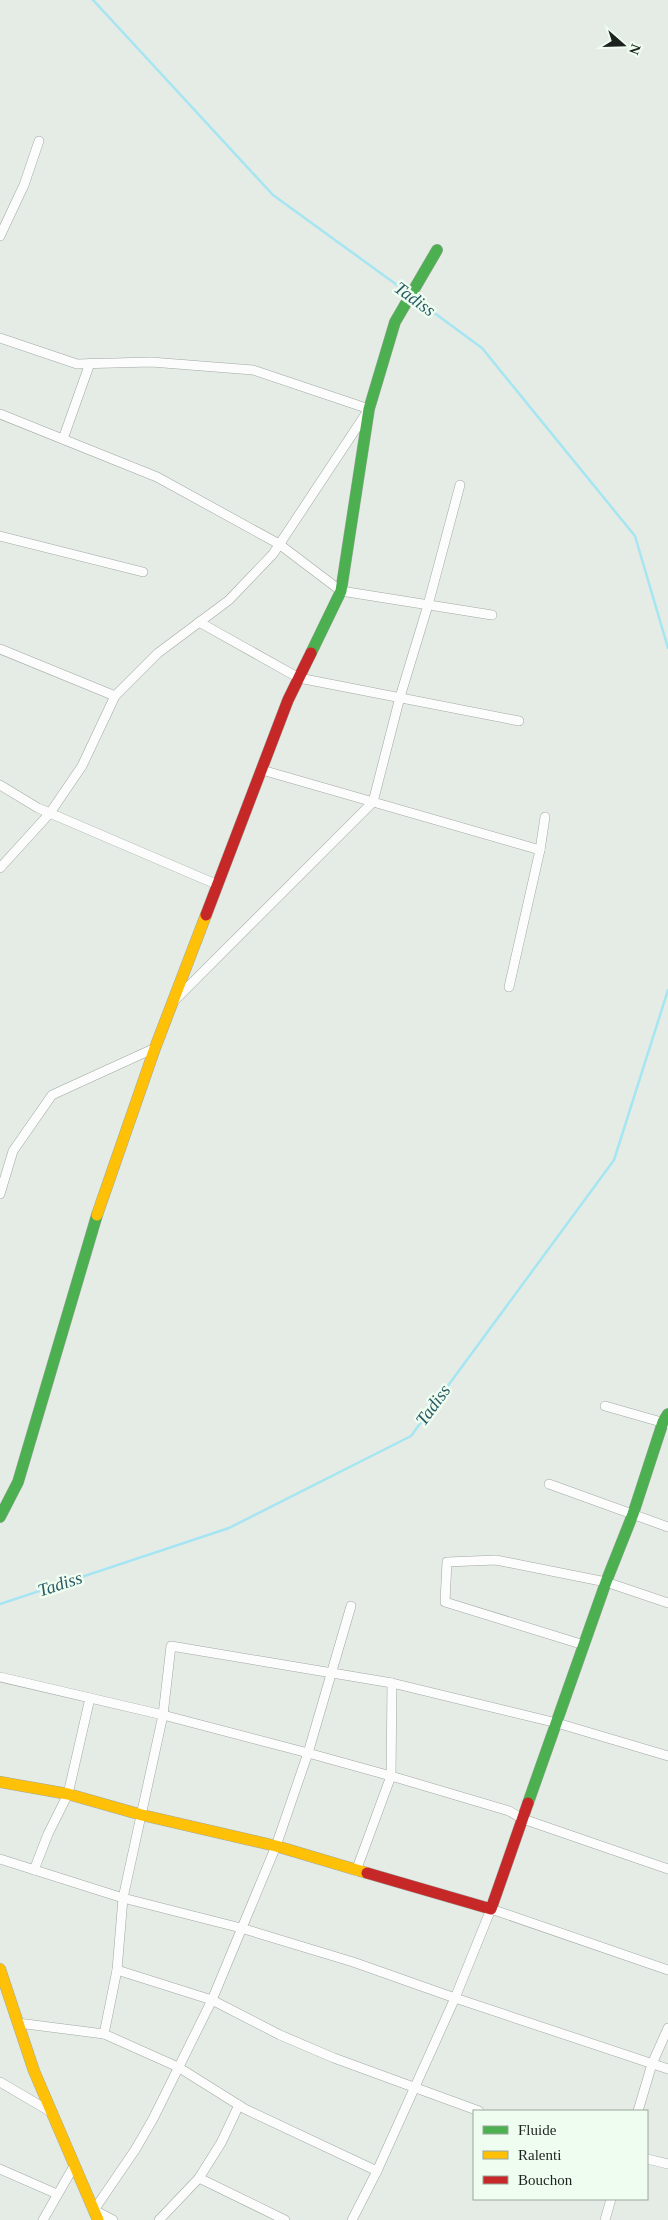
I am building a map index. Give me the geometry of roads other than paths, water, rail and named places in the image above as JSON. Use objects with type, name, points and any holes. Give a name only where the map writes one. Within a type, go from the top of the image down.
[{"type":"street","points":[[0,236],[24,185],[39,141]]},
{"type":"street","points":[[0,1517],[18,1482],[90,1234],[155,1048],[288,700],[341,591],[369,410],[395,322],[437,250]]},
{"type":"street","points":[[0,338],[77,364],[151,362],[253,370],[369,410]]},
{"type":"street","points":[[63,439],[90,363]]},
{"type":"street","points":[[0,868],[50,813],[82,766],[115,696],[158,653],[229,600],[279,544],[369,410]]},
{"type":"street","points":[[0,414],[157,477],[279,544],[341,591],[492,615]]},
{"type":"street","points":[[172,1004],[373,802],[400,697],[428,605],[460,485]]},
{"type":"street","points":[[0,536],[143,572]]},
{"type":"street","points":[[199,622],[299,678],[519,721]]},
{"type":"street","points":[[0,649],[115,696]]},
{"type":"street","points":[[262,770],[540,850]]},
{"type":"street","points":[[0,785],[50,813],[218,885]]},
{"type":"street","points":[[509,987],[540,850],[545,817]]},
{"type":"street","points":[[0,1194],[13,1151],[52,1095],[155,1048]]},
{"type":"street","points":[[352,2220],[377,2171],[455,1998],[491,1909],[606,1582],[633,1514],[666,1420],[605,1406]]},
{"type":"street","points":[[549,1484],[668,1527]]},
{"type":"street","points":[[584,1645],[445,1602],[447,1562],[496,1560],[606,1582],[668,1603]]},
{"type":"street","points":[[96,2215],[139,2142],[212,2000],[276,1846],[308,1753],[351,1606]]},
{"type":"street","points":[[104,2034],[117,1970],[123,1898],[163,1715],[172,1646],[392,1683],[557,1723],[668,1756]]},
{"type":"street","points":[[0,1677],[163,1715],[392,1776],[509,1812],[668,1869]]},
{"type":"street","points":[[356,1871],[392,1776],[392,1683]]},
{"type":"street","points":[[34,1870],[48,1834],[68,1794],[90,1698]]},
{"type":"street","points":[[0,1782],[68,1794],[142,1815],[276,1846],[491,1909],[668,1970]]},
{"type":"street","points":[[0,1859],[123,1898],[242,1928],[353,1962],[668,2069]]},
{"type":"street","points":[[0,1969],[18,2023],[52,2112],[96,2215],[113,2220]]},
{"type":"street","points":[[117,1970],[212,2000],[298,2043],[354,2066],[476,2110]]},
{"type":"street","points":[[18,2023],[104,2034],[178,2067],[240,2105],[377,2171]]},
{"type":"street","points":[[638,2110],[652,2064],[668,2028]]},
{"type":"street","points":[[0,2082],[52,2112]]},
{"type":"street","points":[[158,2220],[199,2178],[222,2143],[240,2105]]},
{"type":"street","points":[[648,2159],[668,2164]]},
{"type":"street","points":[[43,2220],[74,2166]]},
{"type":"street","points":[[0,2169],[57,2194]]},
{"type":"street","points":[[199,2178],[285,2220]]},
{"type":"street","points":[[605,2220],[611,2200]]},
{"type":"waterway","name":"Tadiss","points":[[93,0],[273,195],[408,293]]},
{"type":"waterway","name":"Tadiss","points":[[414,298],[482,348],[635,536],[668,648]]},
{"type":"waterway","name":"Tadiss","points":[[0,1604],[229,1528],[411,1436],[614,1160],[668,990]]}]
